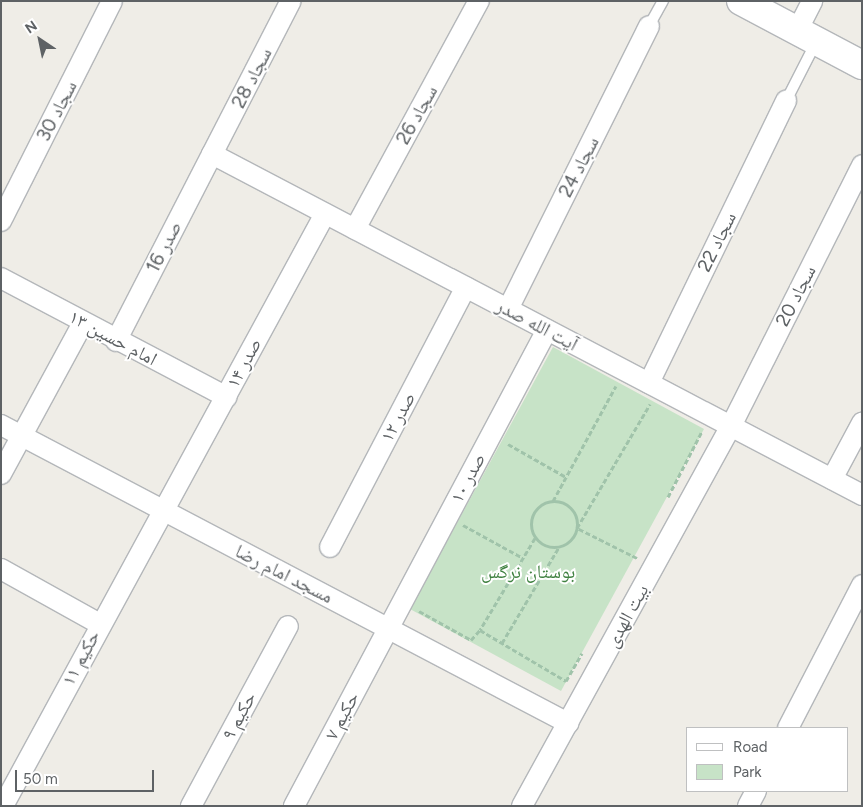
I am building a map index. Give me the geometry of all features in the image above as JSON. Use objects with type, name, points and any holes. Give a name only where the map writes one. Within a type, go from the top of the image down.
[{"type":"street","name":"سجاد 30","points":[[1,221],[112,1]]},
{"type":"street","name":"سجاد 28","points":[[212,154],[291,1]]},
{"type":"street","name":"سجاد 26","points":[[355,229],[479,1]]},
{"type":"street","points":[[740,1],[862,65]]},
{"type":"street","points":[[806,36],[812,1]]},
{"type":"street","name":"سجاد 24","points":[[508,309],[649,26]]},
{"type":"street","name":"سجاد 22","points":[[645,392],[786,101]]},
{"type":"street","name":"آیت الله صدر","points":[[212,154],[547,330],[645,392],[731,426],[862,495]]},
{"type":"street","name":"صدر 16","points":[[116,341],[212,154]]},
{"type":"street","name":"سجاد 20","points":[[731,426],[862,165]]},
{"type":"street","name":"صدر ۱۴","points":[[164,513],[326,214]]},
{"type":"street","name":"امام حسین ۱۳","points":[[1,278],[116,341],[227,396]]},
{"type":"street","name":"صدر ۱۲","points":[[330,547],[466,287]]},
{"type":"street","points":[[1,474],[20,435],[83,323]]},
{"type":"street","name":"صدر ۱۰","points":[[389,627],[547,330]]},
{"type":"street","points":[[832,480],[862,423]]},
{"type":"street","name":"مسجد امام رضا","points":[[1,425],[164,513],[389,627],[568,723]]},
{"type":"street","name":"بیت الهدی","points":[[522,806],[731,426]]},
{"type":"street","name":"حکیم ۱۱","points":[[3,806],[100,624],[164,513]]},
{"type":"street","points":[[1,569],[100,624]]},
{"type":"street","points":[[789,727],[862,585]]},
{"type":"street","name":"حکیم ۹","points":[[191,806],[288,626]]},
{"type":"street","name":"حکیم ۷","points":[[294,806],[389,627]]},
{"type":"street","points":[[748,806],[755,792]]},
{"type":"lane","points":[[649,26],[663,1]]},
{"type":"lane","points":[[786,101],[806,36]]},
{"type":"path","points":[[607,382],[625,391]]},
{"type":"path","points":[[616,386],[553,501],[534,512],[531,530],[535,538],[550,547],[568,543],[650,404]]},
{"type":"path","points":[[645,392],[650,404],[659,409]]},
{"type":"path","points":[[663,507],[702,431],[694,427]]},
{"type":"path","points":[[503,451],[512,435]]},
{"type":"path","points":[[507,443],[566,477]]},
{"type":"path","points":[[553,501],[573,510],[577,528]]},
{"type":"path","points":[[459,534],[468,517]]},
{"type":"path","points":[[463,525],[523,558]]},
{"type":"path","points":[[577,528],[654,567]]},
{"type":"path","points":[[422,602],[418,611],[471,640],[480,630],[535,538]]},
{"type":"path","points":[[502,643],[559,546]]},
{"type":"path","points":[[632,566],[641,550]]},
{"type":"path","points":[[480,630],[566,681],[585,648]]},
{"type":"green space","name":"بوستان نرگس","points":[[553,347],[704,429],[561,691],[410,609]]}]
